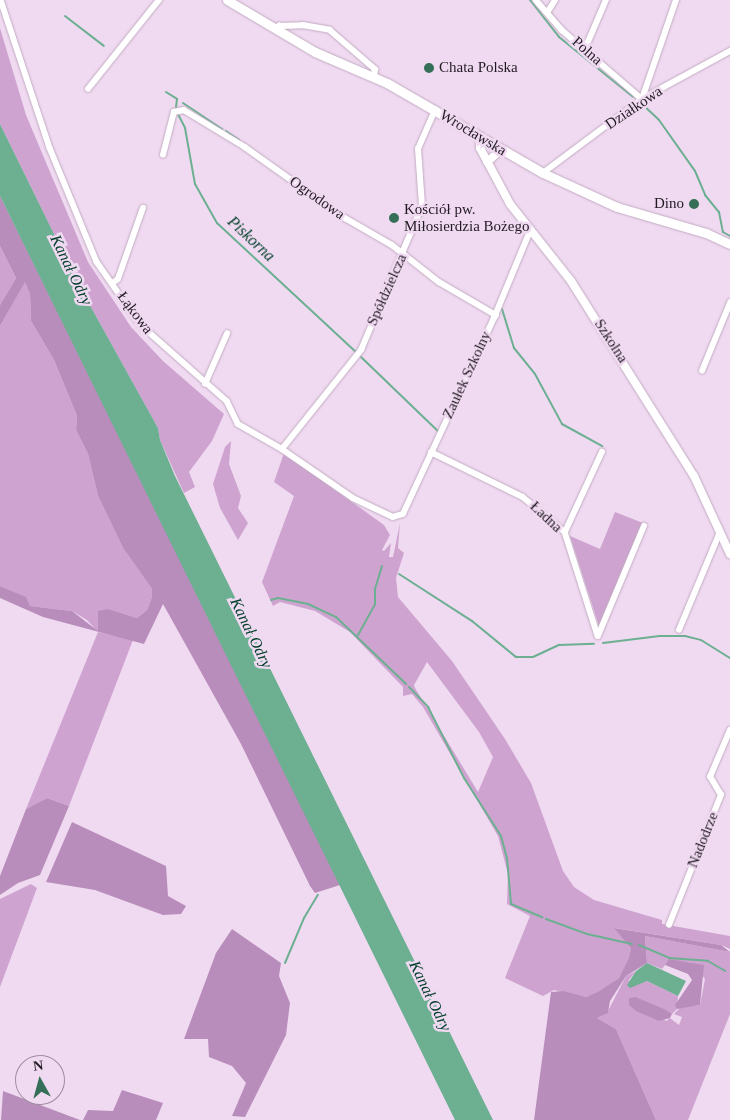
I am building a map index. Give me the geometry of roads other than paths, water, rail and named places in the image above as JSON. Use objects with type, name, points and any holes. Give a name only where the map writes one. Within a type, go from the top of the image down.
[{"type":"main road","name":"Wrocławska","points":[[227,0],[314,52],[374,77],[543,173],[617,207],[706,233],[730,244]]},
{"type":"street","name":"Łąkowa","points":[[1,0],[50,148],[97,262],[142,325],[205,384],[227,401],[238,424],[282,449],[353,498],[400,517]]},
{"type":"street","points":[[88,89],[159,0]]},
{"type":"street","name":"Polna","points":[[536,0],[585,49],[642,99]]},
{"type":"street","points":[[547,13],[555,0]]},
{"type":"street","points":[[585,49],[606,0]]},
{"type":"street","points":[[642,99],[676,0]]},
{"type":"street","points":[[276,30],[279,26],[303,25],[330,30],[375,69],[374,77]]},
{"type":"street","name":"Działkowa","points":[[543,173],[642,99],[730,51]]},
{"type":"street","name":"Ogrodowa","points":[[163,155],[174,112],[184,110],[245,147],[345,218],[403,253],[439,282],[496,315]]},
{"type":"street","name":"Spółdzielcza","points":[[282,449],[357,356],[422,206],[418,149],[435,110]]},
{"type":"street","name":"Szkolna","points":[[480,138],[480,148],[510,204],[571,280],[694,476],[730,554]]},
{"type":"street","points":[[487,162],[501,150]]},
{"type":"street","points":[[113,284],[118,279],[143,208]]},
{"type":"street","name":"Zaułek Szkolny","points":[[400,517],[496,315],[530,231]]},
{"type":"street","points":[[702,371],[730,303]]},
{"type":"street","points":[[205,384],[227,334]]},
{"type":"street","name":"Ładna","points":[[431,452],[523,497],[564,532],[598,636],[644,526]]},
{"type":"street","points":[[564,532],[602,452]]},
{"type":"street","points":[[680,630],[720,532]]},
{"type":"street","name":"Nadodrze","points":[[669,925],[721,795],[710,777],[730,730]]},
{"type":"water","name":"Kanał Odry","points":[[0,124],[82,291],[158,428],[160,440],[175,476],[493,1120],[455,1120],[0,196]]},
{"type":"water","points":[[647,963],[686,981],[678,996],[647,981],[630,988],[627,985],[636,971]]},
{"type":"waterway","points":[[530,0],[559,37],[633,97]]},
{"type":"waterway","name":"Piskorna","points":[[65,16],[104,46]]},
{"type":"waterway","name":"Piskorna","points":[[166,92],[177,99],[176,107]]},
{"type":"waterway","points":[[183,103],[222,129]]},
{"type":"waterway","points":[[642,104],[659,120],[695,171],[705,195],[719,212],[723,232],[730,236]]},
{"type":"waterway","name":"Piskorna","points":[[178,114],[185,128],[195,184],[217,223],[356,352]]},
{"type":"waterway","points":[[226,131],[239,140]]},
{"type":"waterway","points":[[310,189],[344,214]]},
{"type":"waterway","points":[[502,309],[514,348],[535,374],[562,424],[602,446]]},
{"type":"waterway","name":"Piskorna","points":[[361,357],[438,431]]},
{"type":"waterway","points":[[358,635],[375,604],[375,589],[382,566]]},
{"type":"waterway","points":[[399,574],[472,621],[516,657],[533,657],[559,645],[594,644]]},
{"type":"waterway","points":[[271,600],[278,598],[308,604],[336,617],[406,684]]},
{"type":"waterway","points":[[603,643],[660,636],[685,636],[701,640],[730,658]]},
{"type":"waterway","points":[[409,687],[428,707],[464,778],[501,836],[507,858],[511,904],[542,917]]},
{"type":"waterway","points":[[285,963],[304,918],[318,895]]},
{"type":"waterway","points":[[546,919],[587,934],[632,944]]},
{"type":"waterway","points":[[639,945],[669,958],[708,961],[725,971]]},
{"type":"place","name":"Chata Polska","points":[[429,68]]},
{"type":"place","name":"Dino","points":[[694,204]]},
{"type":"place","name":"Kościół pw. Miłosierdzia Bożego","points":[[394,218]]}]
